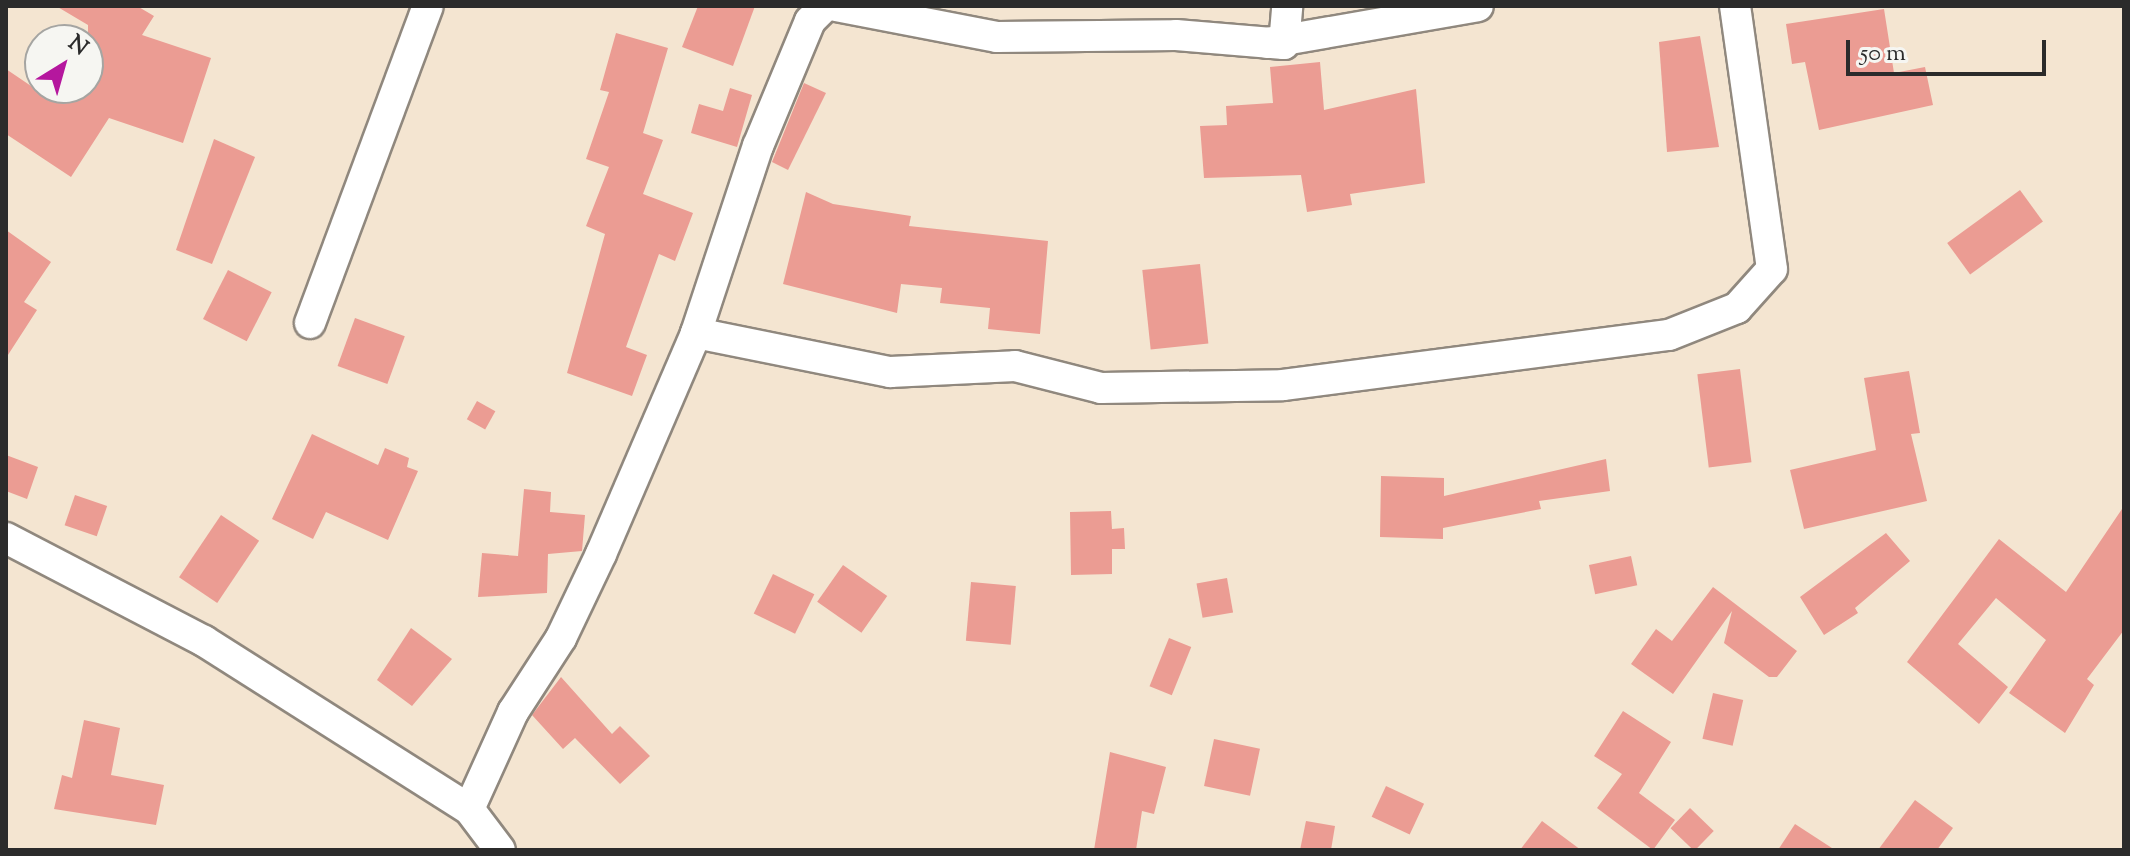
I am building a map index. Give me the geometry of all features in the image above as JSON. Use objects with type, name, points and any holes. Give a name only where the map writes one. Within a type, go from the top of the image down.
[{"type":"street","points":[[310,323],[428,6]]},
{"type":"street","points":[[469,809],[513,712],[561,638],[696,333],[758,146],[810,21],[825,6]]},
{"type":"street","points":[[836,6],[997,37],[1176,35],[1284,44],[1478,6]]},
{"type":"street","points":[[1284,44],[1287,6]]},
{"type":"street","points":[[696,333],[890,372],[1015,366],[1101,388],[1283,385],[1669,335],[1737,308],[1772,269],[1735,6]]},
{"type":"street","points":[[6,538],[204,641],[469,809],[500,850]]},
{"type":"building","points":[[56,6],[137,6],[154,16],[142,35],[211,58],[183,143],[109,118],[71,177],[6,134],[6,69],[24,81],[24,104],[104,104],[104,24],[86,24]]},
{"type":"building","points":[[698,6],[755,6],[733,66],[682,47]]},
{"type":"building","points":[[1884,9],[1894,73],[1925,67],[1933,105],[1819,130],[1805,62],[1792,64],[1786,24]]},
{"type":"building","points":[[616,33],[668,48],[643,133],[663,140],[643,194],[693,213],[675,261],[659,254],[626,347],[647,355],[632,396],[567,373],[605,234],[586,226],[609,167],[586,159],[609,92],[600,90]]},
{"type":"building","points":[[1700,36],[1719,147],[1667,152],[1659,42]]},
{"type":"building","points":[[1320,62],[1324,110],[1416,89],[1425,183],[1350,194],[1352,205],[1307,212],[1301,175],[1204,178],[1200,126],[1227,125],[1226,106],[1273,103],[1270,67]]},
{"type":"building","points":[[804,83],[826,93],[788,170],[772,162]]},
{"type":"building","points":[[730,88],[752,95],[737,147],[691,133],[699,104],[723,111]]},
{"type":"building","points":[[214,139],[255,157],[212,264],[176,250]]},
{"type":"building","points":[[2020,190],[2043,222],[1970,274],[1947,243]]},
{"type":"building","points":[[806,192],[833,204],[911,216],[909,226],[1048,241],[1040,334],[988,329],[990,308],[940,303],[942,288],[901,284],[897,313],[783,284]]},
{"type":"building","points":[[6,230],[51,262],[24,302],[37,310],[6,358]]},
{"type":"building","points":[[1200,264],[1208,344],[1151,350],[1142,270]]},
{"type":"building","points":[[228,270],[272,292],[247,341],[203,319]]},
{"type":"building","points":[[355,318],[405,336],[387,384],[338,366]]},
{"type":"building","points":[[1740,369],[1751,462],[1709,468],[1697,374]]},
{"type":"building","points":[[1909,371],[1920,433],[1911,434],[1927,501],[1804,529],[1790,470],[1876,450],[1864,378]]},
{"type":"building","points":[[477,401],[495,411],[485,430],[467,419]]},
{"type":"building","points":[[312,434],[378,465],[385,448],[409,458],[407,467],[418,471],[388,540],[326,512],[313,539],[272,519]]},
{"type":"building","points":[[6,455],[38,467],[27,499],[6,491]]},
{"type":"building","points":[[1606,459],[1610,491],[1539,501],[1541,509],[1443,528],[1443,539],[1380,537],[1381,476],[1444,478],[1444,496]]},
{"type":"building","points":[[524,489],[551,492],[550,512],[585,515],[582,551],[548,554],[547,593],[478,597],[482,553],[518,556]]},
{"type":"building","points":[[75,495],[107,506],[97,536],[65,525]]},
{"type":"building","points":[[2124,506],[2124,630],[2087,679],[2094,685],[2065,733],[2009,693],[2046,640],[1996,598],[1958,644],[2008,687],[1979,724],[1907,662],[1999,539],[2066,592]]},
{"type":"building","points":[[1111,511],[1112,529],[1124,528],[1125,549],[1112,549],[1112,574],[1071,575],[1070,512]]},
{"type":"building","points":[[221,515],[259,541],[217,603],[179,577]]},
{"type":"building","points":[[1886,533],[1910,561],[1855,608],[1858,613],[1824,635],[1800,597]]},
{"type":"building","points":[[1631,556],[1637,585],[1595,594],[1589,565]]},
{"type":"building","points":[[843,565],[887,596],[861,633],[817,602]]},
{"type":"building","points":[[773,574],[814,594],[795,634],[754,614]]},
{"type":"building","points":[[1227,578],[1233,612],[1203,618],[1196,583]]},
{"type":"building","points":[[971,582],[1016,586],[1011,645],[966,641]]},
{"type":"building","points":[[1713,587],[1797,651],[1777,677],[1769,677],[1724,643],[1732,611],[1673,694],[1631,664],[1656,629],[1672,641]]},
{"type":"building","points":[[411,628],[452,659],[412,706],[377,680]]},
{"type":"building","points":[[1169,638],[1191,647],[1172,695],[1150,686]]},
{"type":"building","points":[[561,677],[612,734],[620,726],[650,756],[620,784],[575,738],[563,749],[532,715]]},
{"type":"building","points":[[1713,693],[1743,700],[1733,746],[1702,739]]},
{"type":"building","points":[[1623,711],[1671,742],[1639,793],[1675,820],[1653,850],[1597,808],[1622,774],[1594,756]]},
{"type":"building","points":[[84,720],[120,728],[111,775],[164,785],[156,825],[54,809],[62,775],[72,778]]},
{"type":"building","points":[[1214,739],[1260,749],[1250,796],[1204,786]]},
{"type":"building","points":[[1110,752],[1166,767],[1154,814],[1142,811],[1136,850],[1094,850]]},
{"type":"building","points":[[1386,786],[1424,804],[1410,835],[1372,817]]},
{"type":"building","points":[[1915,800],[1953,828],[1937,850],[1878,850]]},
{"type":"building","points":[[1690,808],[1714,831],[1693,850],[1671,828]]},
{"type":"building","points":[[1306,821],[1335,826],[1331,850],[1300,850]]},
{"type":"building","points":[[1542,821],[1581,850],[1520,850]]},
{"type":"building","points":[[1795,824],[1835,850],[1778,850]]}]
